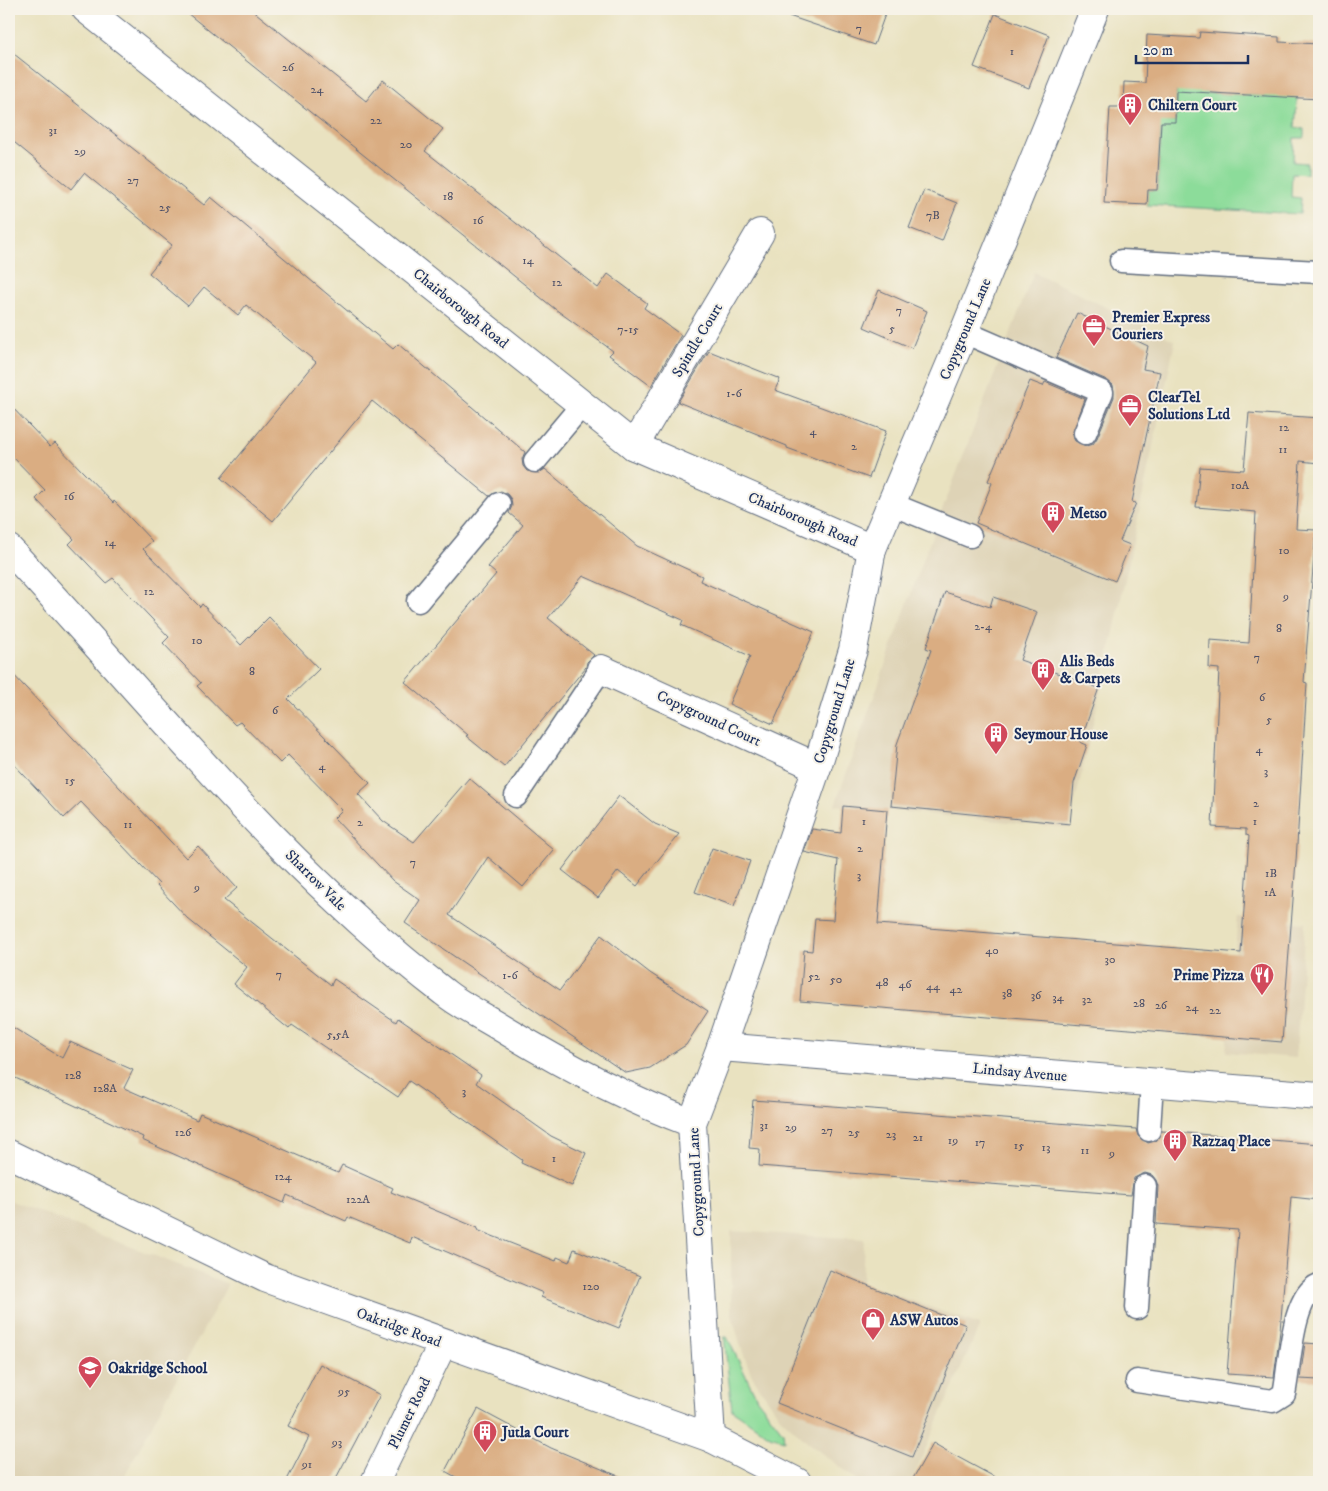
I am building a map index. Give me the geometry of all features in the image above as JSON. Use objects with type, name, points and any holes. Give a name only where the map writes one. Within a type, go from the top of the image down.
[{"type":"street","name":"Chairborough Road","points":[[86,9],[634,446],[872,549]]},
{"type":"street","name":"Copyground Lane","points":[[711,1438],[692,1123],[721,1047],[817,767],[853,650],[872,549],[964,332],[1095,9]]},
{"type":"street","name":"Spindle Court","points":[[634,446],[760,233]]},
{"type":"street","name":"Sharrow Vale","points":[[9,549],[92,637],[188,750],[344,908],[445,993],[566,1067],[656,1110],[692,1123]]},
{"type":"street","name":"Copyground Court","points":[[601,669],[817,767]]},
{"type":"street","name":"Lindsay Avenue","points":[[721,1047],[1319,1096]]},
{"type":"street","name":"Oakridge Road","points":[[9,1154],[265,1278],[711,1438],[797,1482]]},
{"type":"street","name":"Plumer Road","points":[[374,1482],[443,1343]]},
{"type":"lane","points":[[1121,261],[1319,272]]},
{"type":"lane","points":[[964,332],[1102,392],[1085,433]]},
{"type":"lane","points":[[535,460],[582,405]]},
{"type":"lane","points":[[418,601],[499,504]]},
{"type":"lane","points":[[891,504],[970,536]]},
{"type":"lane","points":[[516,796],[601,669]]},
{"type":"lane","points":[[1149,1130],[1152,1082]]},
{"type":"lane","points":[[1137,1308],[1146,1186]]},
{"type":"lane","points":[[1137,1381],[1273,1401],[1284,1394],[1299,1312],[1306,1296],[1314,1287],[1319,1285]]},
{"type":"shaded area","points":[[1034,272],[1175,341],[1115,627],[1069,828],[835,805],[923,560]]},
{"type":"shaded area","points":[[1238,917],[1305,923],[1296,1058],[1226,1052]]},
{"type":"shaded area","name":"Oakridge School","points":[[9,1200],[228,1284],[121,1482],[9,1482]]},
{"type":"shaded area","points":[[731,1231],[864,1239],[862,1283],[980,1325],[911,1482],[859,1482],[807,1442],[780,1417],[752,1376],[731,1313]]},
{"type":"green space","points":[[1177,81],[1207,93],[1265,96],[1298,88],[1295,128],[1304,129],[1304,138],[1294,138],[1293,162],[1307,163],[1307,174],[1292,173],[1291,197],[1301,198],[1300,214],[1147,205],[1148,190],[1157,190],[1161,130],[1151,121],[1175,122]]},
{"type":"green space","points":[[724,1337],[727,1337],[757,1399],[783,1432],[784,1440],[770,1436],[732,1410]]},
{"type":"building","points":[[182,9],[251,9],[366,101],[383,80],[443,129],[425,151],[598,288],[608,274],[647,303],[644,308],[681,335],[651,386],[609,355],[613,351],[555,309]]},
{"type":"building","points":[[784,9],[887,9],[874,45],[783,14]]},
{"type":"building","points":[[995,14],[1049,35],[1029,88],[974,67]]},
{"type":"building","name":"Chiltern Court","points":[[1200,32],[1279,37],[1279,42],[1319,44],[1319,99],[1176,91],[1175,122],[1161,122],[1157,190],[1148,190],[1147,205],[1104,203],[1110,107],[1123,107],[1124,82],[1145,83],[1147,35],[1199,38]]},
{"type":"building","points":[[9,50],[204,205],[211,197],[393,349],[398,344],[525,452],[522,459],[523,466],[527,471],[539,473],[545,469],[637,546],[702,576],[700,581],[814,632],[773,724],[729,704],[750,656],[681,625],[683,620],[583,576],[548,618],[594,655],[587,662],[586,667],[504,767],[466,736],[468,735],[405,682],[496,574],[488,567],[523,525],[509,513],[512,506],[511,499],[501,491],[489,496],[372,401],[273,521],[221,478],[316,362],[246,305],[238,315],[204,287],[188,306],[149,273],[172,245],[84,173],[71,189],[9,138]]},
{"type":"building","points":[[924,190],[957,203],[942,241],[909,228]]},
{"type":"building","points":[[879,290],[927,311],[912,348],[864,327]]},
{"type":"building","points":[[1077,313],[1148,346],[1143,369],[1160,372],[1132,502],[1136,503],[1120,541],[1130,545],[1115,581],[976,523],[992,483],[988,481],[1030,381],[1043,386],[1045,382],[1085,399],[1072,435],[1075,441],[1086,446],[1093,444],[1097,438],[1114,397],[1113,385],[1107,380],[1056,358]]},
{"type":"building","points":[[709,351],[780,379],[775,390],[886,431],[869,478],[787,448],[787,446],[678,402]]},
{"type":"building","points":[[9,404],[50,447],[55,443],[113,503],[114,501],[152,541],[143,549],[200,607],[202,604],[241,645],[269,617],[319,669],[288,699],[370,783],[358,794],[383,821],[414,842],[469,778],[554,850],[523,887],[488,857],[449,915],[560,990],[601,935],[650,973],[708,1011],[686,1045],[650,1068],[626,1073],[405,923],[420,900],[393,881],[334,818],[342,810],[288,755],[280,763],[240,722],[235,725],[197,686],[201,683],[163,643],[169,637],[113,578],[106,583],[69,544],[74,539],[36,499],[45,490],[9,453]]},
{"type":"building","points":[[1249,413],[1319,418],[1319,463],[1300,461],[1296,529],[1316,530],[1304,682],[1307,683],[1296,861],[1282,1042],[800,1001],[804,950],[812,951],[815,919],[833,920],[838,860],[804,852],[812,829],[841,833],[843,806],[887,810],[878,924],[1241,953],[1249,836],[1246,835],[1246,829],[1212,827],[1219,669],[1209,668],[1210,640],[1249,643],[1256,512],[1196,507],[1200,467],[1244,470]]},
{"type":"building","points":[[945,592],[990,607],[993,597],[1037,612],[1020,660],[1099,688],[1080,742],[1087,745],[1074,783],[1070,824],[891,806],[897,744],[931,650],[926,648]]},
{"type":"building","points":[[9,670],[186,858],[198,846],[237,888],[224,900],[331,985],[334,979],[396,1022],[398,1018],[481,1075],[476,1083],[551,1136],[586,1153],[572,1186],[521,1163],[522,1160],[409,1081],[398,1097],[292,1025],[289,1029],[234,984],[247,967],[188,919],[157,886],[159,884],[81,802],[64,818],[9,759]]},
{"type":"building","points":[[619,796],[655,824],[679,834],[637,886],[618,871],[598,898],[562,870]]},
{"type":"building","points":[[712,848],[750,861],[734,906],[695,892]]},
{"type":"building","points":[[9,1025],[62,1058],[70,1042],[133,1070],[124,1088],[197,1120],[200,1113],[338,1173],[342,1165],[393,1188],[391,1192],[478,1228],[477,1230],[556,1261],[557,1257],[569,1262],[574,1249],[640,1276],[619,1328],[541,1297],[543,1293],[412,1237],[410,1243],[348,1217],[346,1221],[287,1195],[284,1203],[142,1140],[143,1137],[9,1075]]},
{"type":"building","points":[[753,1100],[1136,1129],[1138,1136],[1148,1143],[1155,1141],[1162,1131],[1319,1144],[1319,1200],[1291,1197],[1280,1331],[1274,1377],[1227,1374],[1238,1230],[1156,1224],[1158,1186],[1152,1175],[1145,1173],[1134,1178],[1131,1195],[759,1166],[760,1149],[749,1148]]},
{"type":"building","points":[[830,1270],[966,1325],[912,1457],[777,1403]]},
{"type":"building","points":[[1305,1343],[1319,1344],[1319,1380],[1300,1379]]},
{"type":"building","points":[[320,1364],[380,1395],[334,1482],[286,1482],[309,1437],[288,1426]]},
{"type":"building","points":[[478,1409],[551,1448],[633,1482],[465,1482],[445,1471]]},
{"type":"building","points":[[933,1443],[952,1454],[1004,1482],[911,1482]]},
{"type":"place","name":"Chiltern Court","points":[[1130,126]]},
{"type":"place","name":"Premier Express Couriers","points":[[1094,347]]},
{"type":"place","name":"ClearTel Solutions Ltd","points":[[1130,427]]},
{"type":"place","name":"Metso","points":[[1053,534]]},
{"type":"place","name":"Alis Beds & Carpets","points":[[1043,691]]},
{"type":"place","name":"Seymour House","points":[[996,755]]},
{"type":"place","name":"Prime Pizza","points":[[1262,996]]},
{"type":"place","name":"Razzaq Place","points":[[1175,1162]]},
{"type":"place","name":"ASW Autos","points":[[873,1341]]},
{"type":"place","name":"Oakridge School","points":[[90,1389]]},
{"type":"place","name":"Jutla Court","points":[[485,1453]]}]
